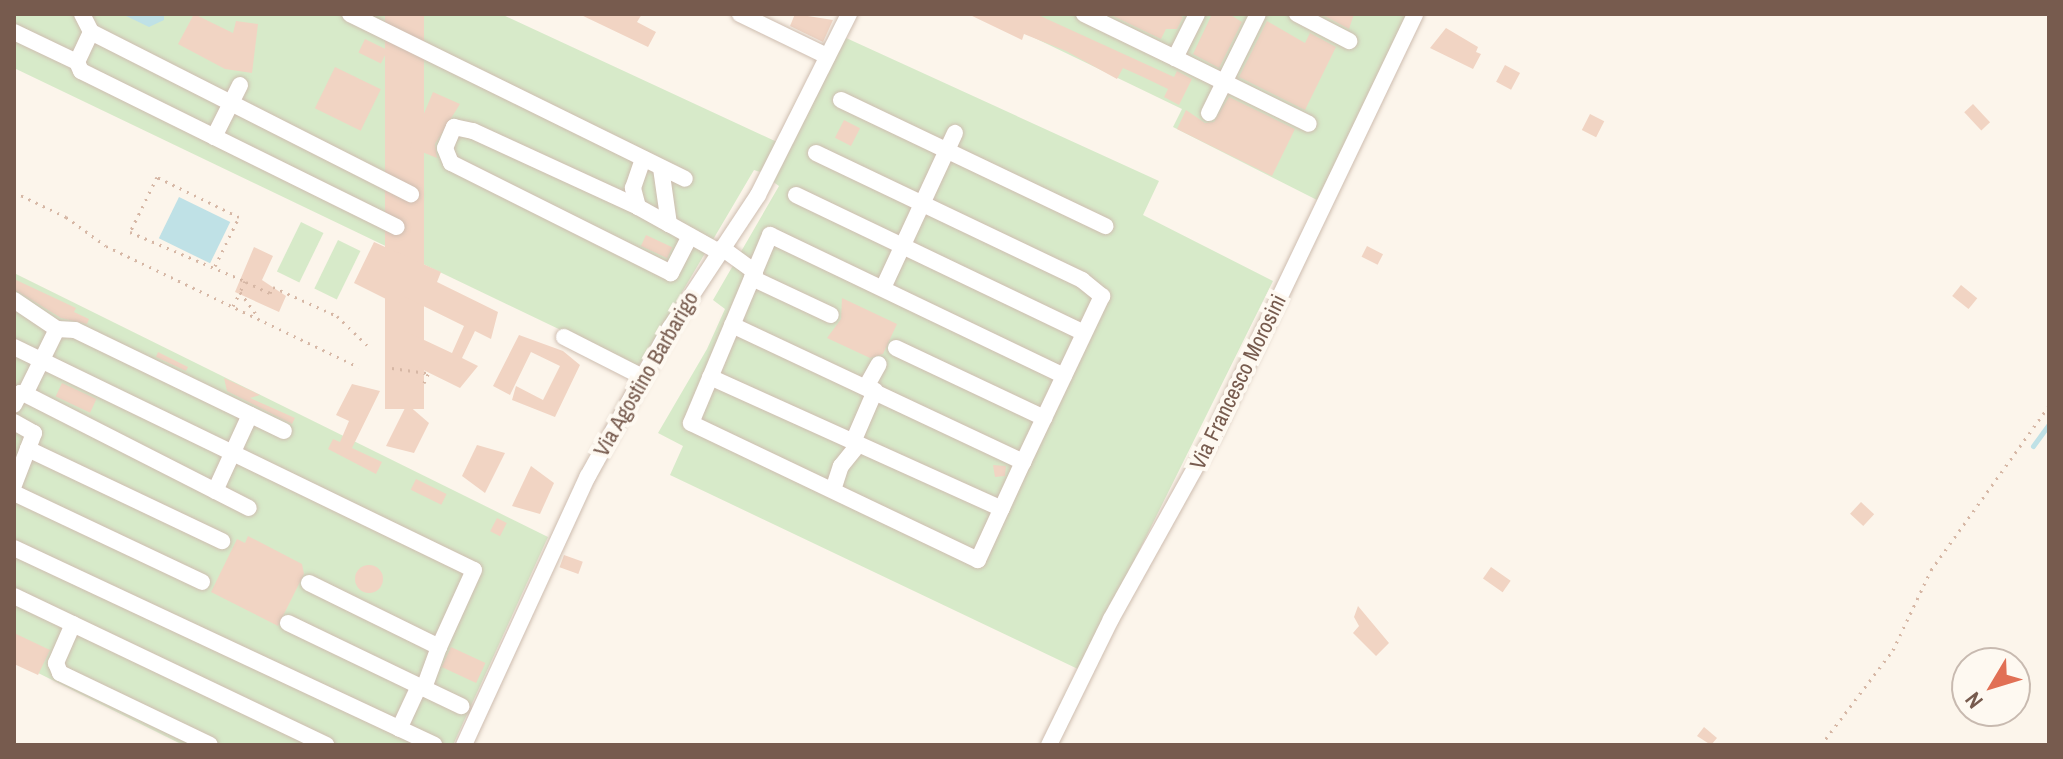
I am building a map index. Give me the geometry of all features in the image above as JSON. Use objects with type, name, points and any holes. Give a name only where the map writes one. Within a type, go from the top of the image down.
[{"type":"street","points":[[82,14],[91,32],[411,194]]},
{"type":"street","points":[[350,14],[685,179]]},
{"type":"street","points":[[740,14],[827,56]]},
{"type":"street","name":"Via Agostino Barbarigo","points":[[464,745],[588,476],[641,376],[758,195],[849,14]]},
{"type":"street","points":[[1084,14],[1309,124]]},
{"type":"street","points":[[1175,58],[1197,14]]},
{"type":"street","points":[[1209,113],[1258,14]]},
{"type":"street","points":[[1297,14],[1349,41]]},
{"type":"street","name":"Via Francesco Morosini","points":[[1049,745],[1111,619],[1215,432],[1415,14]]},
{"type":"street","points":[[14,32],[77,62],[81,71],[396,227]]},
{"type":"street","points":[[77,62],[91,32]]},
{"type":"street","points":[[214,137],[240,85]]},
{"type":"street","points":[[841,100],[1105,226]]},
{"type":"street","points":[[690,236],[671,273],[451,163],[445,148],[459,126],[638,207],[721,250],[753,275],[831,315]]},
{"type":"street","points":[[883,288],[955,133]]},
{"type":"street","points":[[816,153],[1082,280],[1102,296],[978,560],[691,423],[770,235],[1064,376]]},
{"type":"street","points":[[638,207],[633,188],[643,159]]},
{"type":"street","points":[[661,168],[669,224]]},
{"type":"street","points":[[796,195],[1084,333]]},
{"type":"street","points":[[14,300],[57,329],[75,330],[284,431]]},
{"type":"street","points":[[732,325],[1023,462]]},
{"type":"street","points":[[57,329],[42,360],[18,396],[249,508]]},
{"type":"street","points":[[564,337],[641,376]]},
{"type":"street","points":[[14,347],[474,570],[421,687],[403,736]]},
{"type":"street","points":[[896,348],[1044,418]]},
{"type":"street","points":[[833,490],[841,466],[856,443],[879,364]]},
{"type":"street","points":[[710,377],[1002,509]]},
{"type":"street","points":[[215,491],[250,415]]},
{"type":"street","points":[[14,422],[34,433],[15,478]]},
{"type":"street","points":[[28,449],[222,541]]},
{"type":"street","points":[[14,493],[202,582]]},
{"type":"street","points":[[14,548],[403,736],[434,745]]},
{"type":"street","points":[[309,583],[439,647]]},
{"type":"street","points":[[14,596],[326,745]]},
{"type":"street","points":[[288,623],[461,706]]},
{"type":"street","points":[[73,624],[56,663],[60,673],[210,745]]},
{"type":"path","points":[[157,177],[239,217],[215,266],[212,271],[130,232],[157,177]]},
{"type":"path","points":[[14,192],[66,217],[106,246],[359,367]]},
{"type":"path","points":[[215,266],[270,293],[273,287],[337,316],[371,349]]},
{"type":"path","points":[[233,306],[245,281]]},
{"type":"path","points":[[240,292],[260,320]]},
{"type":"path","points":[[392,368],[428,374],[424,383]]},
{"type":"path","points":[[1821,745],[1893,650],[1931,570],[2049,406]]},
{"type":"green space","points":[[14,14],[501,14],[777,142],[760,172],[754,170],[638,367],[14,68]]},
{"type":"green space","points":[[985,14],[1409,14],[1317,200],[1173,127],[1182,109]]},
{"type":"green space","points":[[844,37],[1159,181],[1143,215],[1273,281],[1080,670],[670,475],[683,446],[658,433],[707,349],[725,309],[713,300],[779,186],[772,181]]},
{"type":"green space","points":[[301,222],[323,233],[299,282],[277,271]]},
{"type":"green space","points":[[338,240],[360,251],[337,299],[314,289]]},
{"type":"green space","points":[[14,273],[548,537],[453,745],[183,745],[14,661]]},
{"type":"water","points":[[122,14],[164,14],[164,20],[149,27]]},
{"type":"water","points":[[179,197],[230,222],[210,263],[159,238]]},
{"type":"building","points":[[194,14],[233,33],[236,21],[258,24],[252,73],[225,69],[178,44]]},
{"type":"building","points":[[385,14],[424,14],[424,409],[385,409]]},
{"type":"building","points":[[579,14],[642,14],[637,22],[656,32],[648,47]]},
{"type":"building","points":[[795,14],[833,20],[823,42],[790,26]]},
{"type":"building","points":[[968,14],[1036,14],[1174,77],[1177,71],[1192,79],[1179,105],[1164,97],[1168,89],[1123,68],[1117,79],[1066,51],[1024,34],[1022,40]]},
{"type":"building","points":[[1109,14],[1176,14],[1183,17],[1177,29],[1166,29],[1161,39]]},
{"type":"building","points":[[1212,14],[1229,14],[1242,22],[1219,68],[1193,54]]},
{"type":"building","points":[[1321,14],[1354,14],[1349,29]]},
{"type":"building","points":[[1267,21],[1305,43],[1310,33],[1336,47],[1305,110],[1239,77]]},
{"type":"building","points":[[1446,28],[1478,47],[1476,52],[1481,54],[1473,69],[1430,48]]},
{"type":"building","points":[[365,39],[387,50],[381,63],[358,52]]},
{"type":"building","points":[[1505,65],[1520,73],[1511,90],[1496,82]]},
{"type":"building","points":[[335,67],[381,89],[361,131],[315,108]]},
{"type":"building","points":[[433,92],[460,104],[435,144],[437,158],[410,147]]},
{"type":"building","points":[[1229,97],[1295,129],[1272,176],[1177,129],[1186,110],[1205,123],[1214,122]]},
{"type":"building","points":[[1973,104],[1990,122],[1981,130],[1964,112]]},
{"type":"building","points":[[1590,114],[1604,121],[1596,137],[1582,130]]},
{"type":"building","points":[[844,120],[860,128],[851,146],[835,138]]},
{"type":"building","points":[[646,235],[672,247],[667,258],[641,246]]},
{"type":"building","points":[[374,242],[441,272],[437,282],[498,312],[491,339],[475,331],[462,358],[478,366],[460,388],[399,358],[405,346],[399,343],[405,331],[452,353],[464,326],[403,296],[398,305],[354,283]]},
{"type":"building","points":[[1367,246],[1383,254],[1378,265],[1362,257]]},
{"type":"building","points":[[254,247],[273,256],[262,280],[286,296],[279,312],[235,292]]},
{"type":"building","points":[[14,279],[76,308],[74,312],[89,319],[87,324],[61,318],[14,289]]},
{"type":"building","points":[[1961,285],[1977,298],[1969,309],[1952,296]]},
{"type":"building","points":[[842,298],[897,324],[883,354],[870,358],[827,338],[841,319]]},
{"type":"building","points":[[519,335],[563,351],[580,365],[555,417],[512,400],[516,386],[543,400],[560,366],[531,352],[510,395],[493,386]]},
{"type":"building","points":[[158,352],[188,367],[186,371],[156,357]]},
{"type":"building","points":[[224,378],[260,395],[250,398],[295,418],[292,424],[227,391]]},
{"type":"building","points":[[62,383],[96,399],[90,413],[56,397]]},
{"type":"building","points":[[352,384],[380,391],[352,448],[382,462],[376,474],[328,449],[333,439],[340,442],[349,421],[336,415]]},
{"type":"building","points":[[407,404],[429,423],[414,453],[386,446]]},
{"type":"building","points":[[477,445],[505,453],[485,493],[462,476]]},
{"type":"building","points":[[993,465],[1006,466],[1005,476],[995,477]]},
{"type":"building","points":[[531,466],[554,483],[540,514],[512,506]]},
{"type":"building","points":[[416,479],[447,494],[441,505],[411,490]]},
{"type":"building","points":[[1861,502],[1874,514],[1863,526],[1850,514]]},
{"type":"building","points":[[497,518],[507,523],[500,536],[490,531]]},
{"type":"building","points":[[248,536],[302,564],[304,574],[278,626],[211,592],[237,539],[245,543]]},
{"type":"building","points":[[564,555],[583,562],[578,574],[560,567]]},
{"type":"building","points":[[369,565],[379,569],[383,579],[379,589],[369,593],[359,589],[355,579],[359,569]]},
{"type":"building","points":[[1491,567],[1511,581],[1503,592],[1483,578]]},
{"type":"building","points":[[1358,606],[1389,643],[1376,656],[1353,633],[1359,626],[1354,617]]},
{"type":"building","points":[[14,633],[50,650],[38,675],[14,664]]},
{"type":"building","points":[[451,647],[485,663],[476,683],[442,667]]},
{"type":"building","points":[[1704,727],[1717,738],[1711,745],[1697,736]]},
{"type":"waterway","points":[[2033,446],[2049,424]]}]
